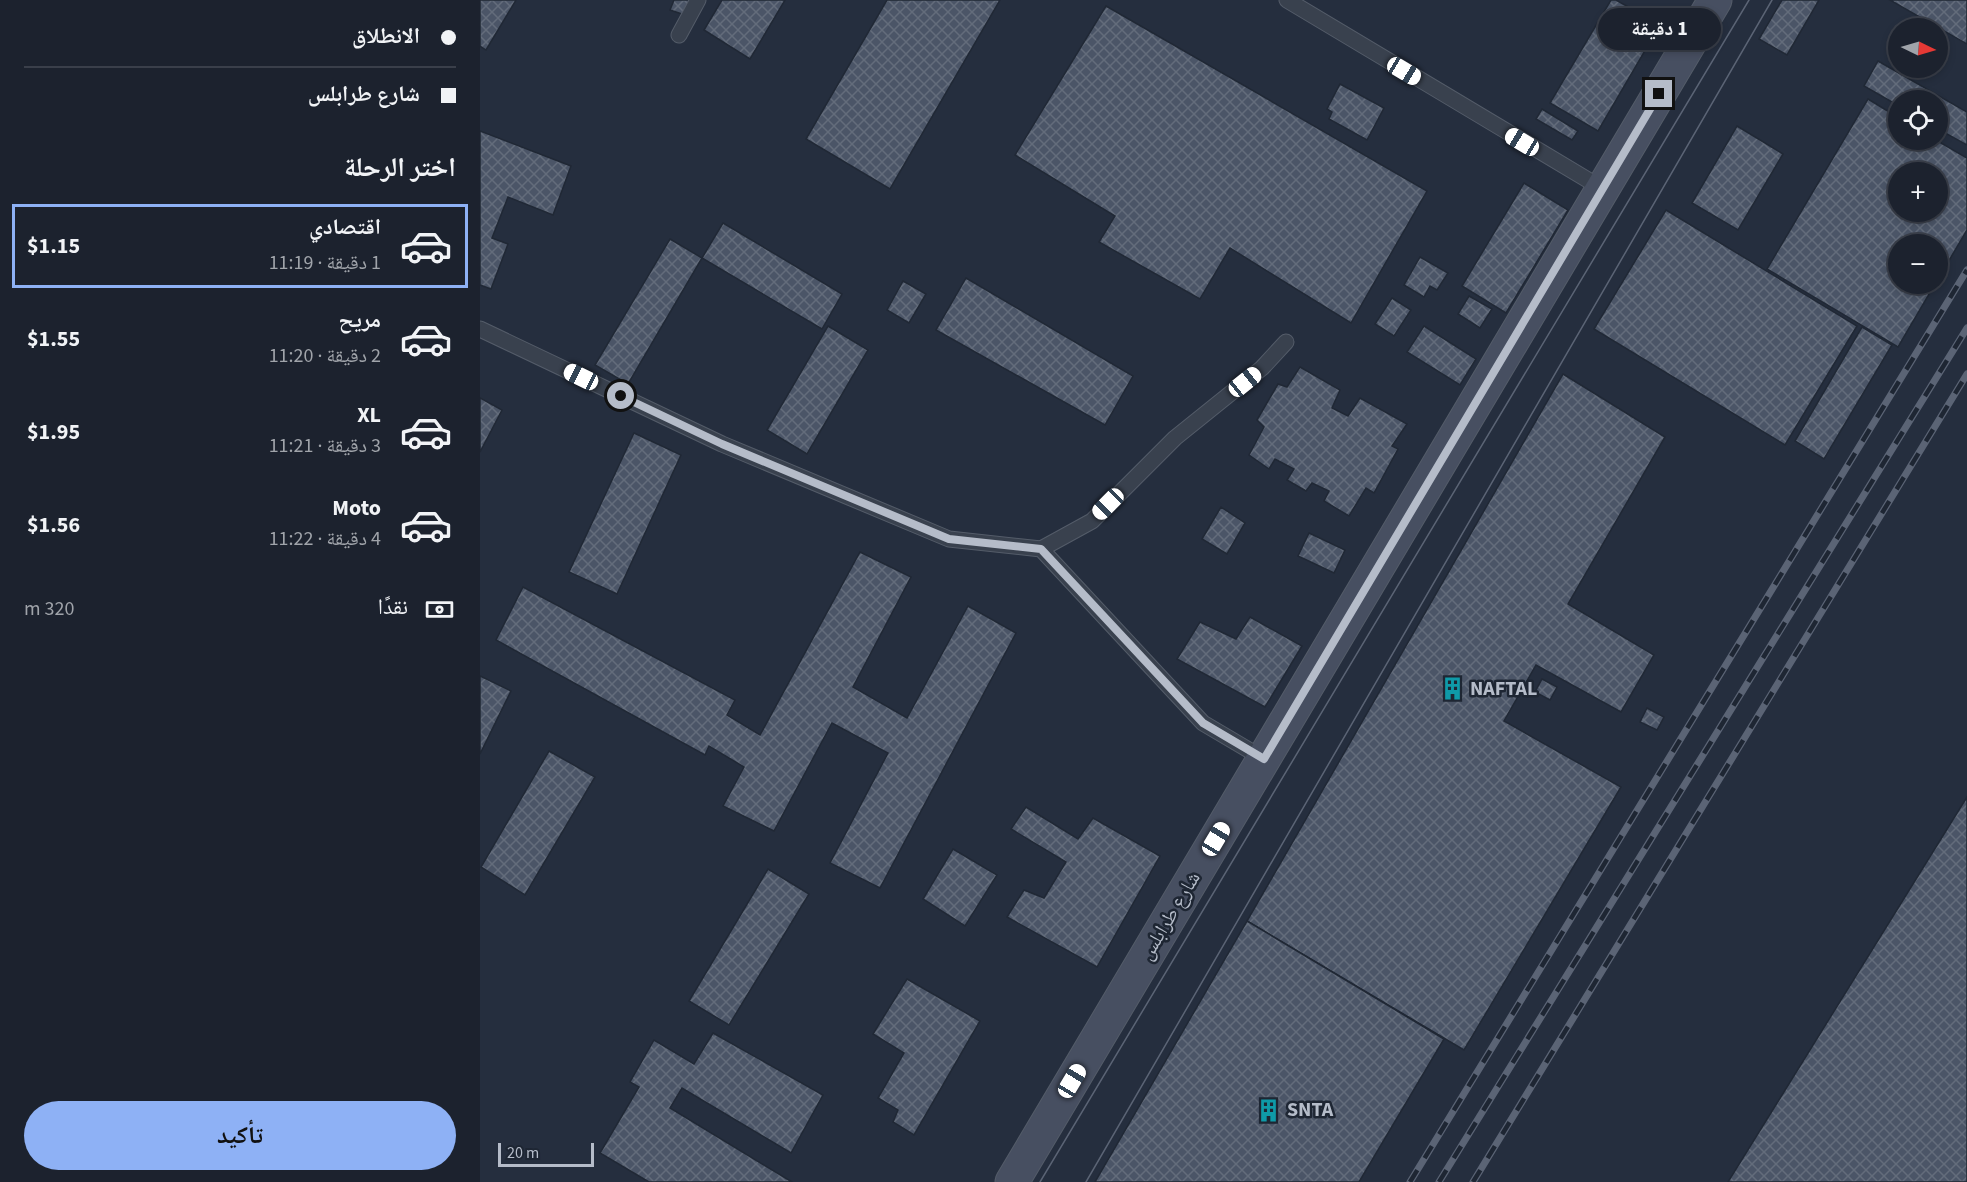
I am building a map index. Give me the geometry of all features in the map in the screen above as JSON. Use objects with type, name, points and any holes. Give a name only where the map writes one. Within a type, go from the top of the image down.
[{"type":"main road","name":"شارع طرابلس","points":[[1012,1182],[1715,0]]},
{"type":"lane","points":[[679,35],[698,0]]},
{"type":"lane","points":[[1287,0],[1603,189]]},
{"type":"lane","points":[[480,329],[722,444],[949,539],[1041,549],[1092,521],[1175,438],[1262,368],[1287,342]]},
{"type":"lane","points":[[1041,549],[1203,723],[1264,759]]},
{"type":"building","points":[[480,0],[516,0],[486,50],[480,46]]},
{"type":"building","points":[[674,0],[694,0],[688,16],[670,10]]},
{"type":"building","points":[[722,0],[785,0],[750,59],[704,30]]},
{"type":"building","points":[[887,0],[1000,0],[890,189],[806,139]]},
{"type":"building","points":[[1611,0],[1616,0],[1660,25],[1598,131],[1550,103]]},
{"type":"building","points":[[1782,0],[1819,0],[1787,55],[1759,39]]},
{"type":"building","points":[[1890,0],[1967,0],[1967,44],[1948,33],[1948,18],[1922,18]]},
{"type":"building","points":[[1106,6],[1427,191],[1351,323],[1230,248],[1200,299],[1099,242],[1115,216],[1015,155]]},
{"type":"building","points":[[1878,61],[1888,67],[1888,78],[1908,78],[1929,90],[1888,90],[1888,100],[1864,86]]},
{"type":"building","points":[[1340,84],[1384,108],[1367,140],[1329,119],[1332,112],[1327,109]]},
{"type":"building","points":[[1868,99],[1888,111],[1888,150],[1948,150],[1948,147],[1967,158],[1967,230],[1948,262],[1948,234],[1888,234],[1888,294],[1929,294],[1898,347],[1767,269]]},
{"type":"building","points":[[1948,101],[1967,112],[1967,145],[1948,135]]},
{"type":"building","points":[[1542,109],[1578,131],[1572,140],[1536,119]]},
{"type":"building","points":[[1737,126],[1783,154],[1738,230],[1692,203]]},
{"type":"building","points":[[480,131],[571,166],[553,215],[508,197],[492,238],[508,244],[491,289],[480,285]]},
{"type":"building","points":[[1524,183],[1568,210],[1506,313],[1462,286]]},
{"type":"building","points":[[1666,210],[1857,326],[1785,445],[1594,329]]},
{"type":"building","points":[[723,223],[842,294],[822,329],[702,258]]},
{"type":"building","points":[[670,239],[702,258],[628,384],[595,365]]},
{"type":"building","points":[[1420,257],[1448,273],[1437,290],[1430,286],[1424,297],[1404,285]]},
{"type":"building","points":[[966,278],[1133,376],[1105,425],[936,330]]},
{"type":"building","points":[[903,281],[926,294],[909,323],[887,310]]},
{"type":"building","points":[[1469,296],[1492,309],[1480,328],[1458,314]]},
{"type":"building","points":[[1392,298],[1411,310],[1394,336],[1375,324]]},
{"type":"building","points":[[828,326],[868,350],[807,454],[767,430]]},
{"type":"building","points":[[1424,326],[1476,359],[1460,385],[1407,352]]},
{"type":"building","points":[[1862,327],[1892,345],[1824,459],[1795,441]]},
{"type":"building","points":[[1300,367],[1340,390],[1332,408],[1348,416],[1360,398],[1407,424],[1392,446],[1398,449],[1374,493],[1366,488],[1349,516],[1324,501],[1329,491],[1312,483],[1306,491],[1287,480],[1294,469],[1275,459],[1269,469],[1249,455],[1264,427],[1257,420],[1278,384],[1287,387]]},
{"type":"building","name":"NAFTAL","points":[[1563,374],[1665,437],[1568,604],[1654,655],[1621,712],[1536,665],[1504,721],[1621,787],[1464,1050],[1247,921]]},
{"type":"building","points":[[480,398],[502,410],[480,452]]},
{"type":"building","points":[[634,433],[681,455],[617,594],[569,572]]},
{"type":"building","points":[[1221,507],[1245,523],[1227,554],[1202,539]]},
{"type":"building","points":[[1309,533],[1345,550],[1334,573],[1298,556]]},
{"type":"building","points":[[860,552],[911,577],[853,687],[907,718],[968,606],[1016,633],[880,888],[830,863],[888,753],[832,723],[774,831],[723,806],[744,767],[709,746],[705,755],[496,640],[523,587],[735,700],[727,715],[760,735]]},
{"type":"building","points":[[1250,617],[1302,646],[1265,707],[1177,659],[1200,622],[1236,639]]},
{"type":"building","points":[[480,676],[511,691],[480,754]]},
{"type":"building","points":[[1542,679],[1557,687],[1550,700],[1535,692]]},
{"type":"building","points":[[1647,708],[1664,717],[1657,730],[1640,722]]},
{"type":"building","points":[[549,751],[595,777],[525,895],[481,867]]},
{"type":"building","points":[[1967,797],[1967,1182],[1728,1182]]},
{"type":"building","points":[[1026,807],[1078,839],[1093,818],[1160,856],[1097,967],[1007,917],[1024,890],[1044,898],[1066,862],[1011,829]]},
{"type":"building","points":[[953,849],[997,875],[965,926],[923,899]]},
{"type":"building","points":[[768,869],[809,894],[729,1025],[689,1001]]},
{"type":"building","name":"SNTA","points":[[1247,921],[1444,1039],[1359,1182],[1095,1182]]},
{"type":"building","points":[[907,979],[980,1021],[914,1135],[893,1122],[898,1110],[878,1098],[904,1053],[873,1034]]},
{"type":"building","points":[[713,1033],[823,1095],[791,1153],[682,1088],[670,1108],[792,1182],[649,1182],[600,1153],[639,1087],[630,1082],[654,1040],[694,1064]]},
{"type":"tram line","points":[[1040,1182],[1749,0]]},
{"type":"tram line","points":[[1086,1182],[1772,0]]},
{"type":"railway","points":[[1410,1182],[1967,270]]},
{"type":"railway","points":[[1439,1182],[1967,328]]},
{"type":"railway","points":[[1473,1182],[1967,374]]},
{"type":"place","name":"NAFTAL","points":[[1452,689]]},
{"type":"place","name":"SNTA","points":[[1269,1110]]},
{"type":"route","points":[[621,396],[722,444],[863,505],[949,539],[1041,549],[1203,723],[1264,759],[1659,94]]}]
